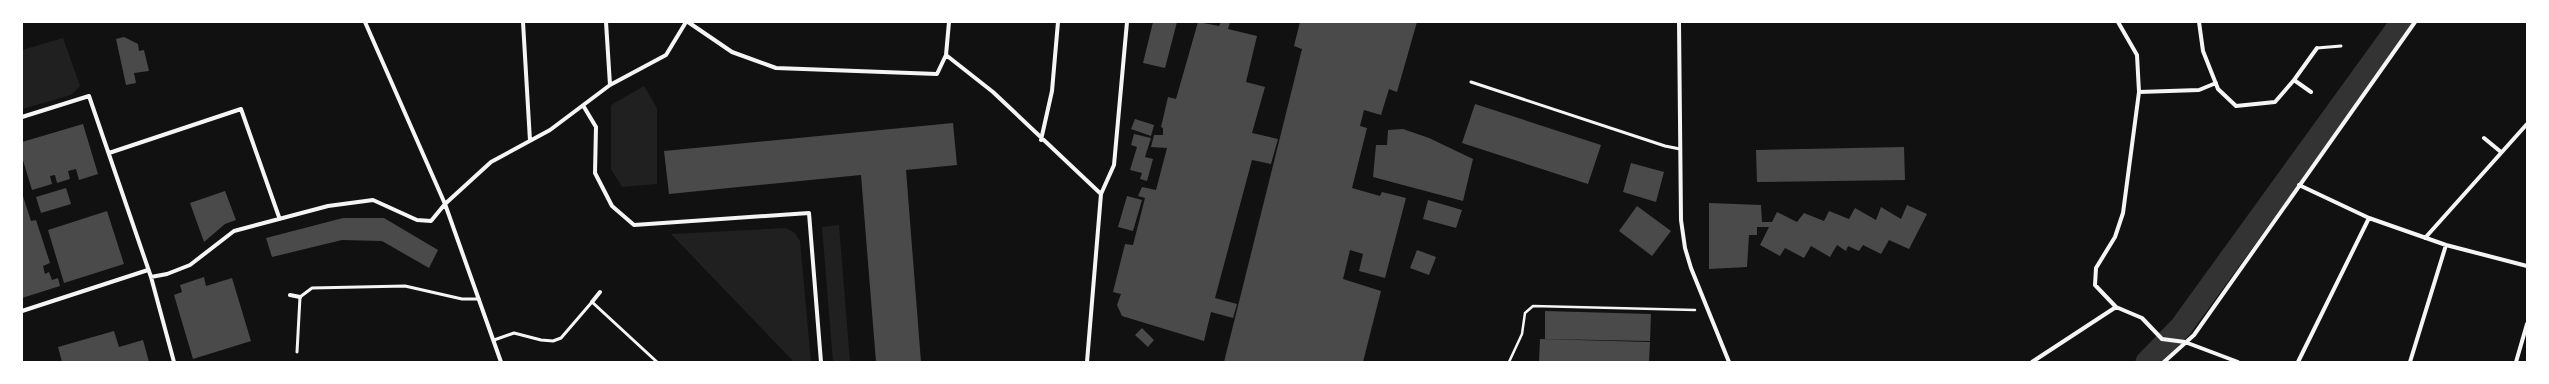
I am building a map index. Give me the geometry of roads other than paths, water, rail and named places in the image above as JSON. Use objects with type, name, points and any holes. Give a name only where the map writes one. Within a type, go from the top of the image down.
[{"type":"street","points":[[365,22],[445,204],[501,362]]},
{"type":"street","points":[[522,22],[530,141]]},
{"type":"street","points":[[606,22],[610,86]]},
{"type":"street","points":[[150,277],[167,274],[190,265],[234,231],[279,217],[328,206],[373,200],[426,222],[431,221],[445,204],[491,162],[530,141],[584,107],[610,86],[666,55],[687,22],[732,52],[776,68],[938,74],[946,55],[949,22]]},
{"type":"street","points":[[1041,140],[1052,91],[1058,22]]},
{"type":"street","points":[[1087,362],[1101,194],[1114,165],[1127,22]]},
{"type":"street","points":[[1679,22],[1681,220],[1685,248],[1729,362]]},
{"type":"street","points":[[2118,22],[2137,55],[2139,92],[2123,213],[2115,237],[2096,268],[2095,285],[2116,307],[2142,318],[2162,339],[2185,342],[2238,362]]},
{"type":"street","points":[[2199,22],[2203,51],[2218,89],[2236,106],[2275,102],[2294,80],[2317,48]]},
{"type":"street","points":[[2164,362],[2194,335],[2299,185],[2390,60],[2415,22]]},
{"type":"street","points":[[946,55],[993,92],[1041,140],[1101,194]]},
{"type":"street","points":[[2294,80],[2311,92]]},
{"type":"street","points":[[2139,92],[2199,90],[2216,84]]},
{"type":"street","points":[[22,117],[90,96],[148,270],[174,362]]},
{"type":"street","points":[[584,107],[596,127],[596,172],[612,206],[634,225],[809,213],[821,362]]},
{"type":"street","points":[[109,153],[241,109],[279,217]]},
{"type":"street","points":[[2425,238],[2527,124]]},
{"type":"street","points":[[2484,138],[2501,152]]},
{"type":"street","points":[[2299,185],[2369,218],[2425,238],[2527,266]]},
{"type":"street","points":[[2298,362],[2369,218]]},
{"type":"street","points":[[2410,362],[2446,245]]},
{"type":"street","points":[[22,311],[148,270]]},
{"type":"street","points":[[592,302],[600,292]]},
{"type":"street","points":[[290,295],[300,297]]},
{"type":"street","points":[[2032,362],[2116,307]]},
{"type":"street","points":[[2516,362],[2527,324]]},
{"type":"lane","points":[[2317,48],[2341,46]]},
{"type":"lane","points":[[1471,82],[1665,146],[1680,149]]},
{"type":"lane","points":[[297,352],[300,297],[312,288],[405,286],[462,299],[479,299]]},
{"type":"lane","points":[[494,340],[514,334],[541,340],[553,341],[561,338],[592,302],[657,362]]},
{"type":"waterway","points":[[2147,362],[2181,327],[2402,22]]}]
